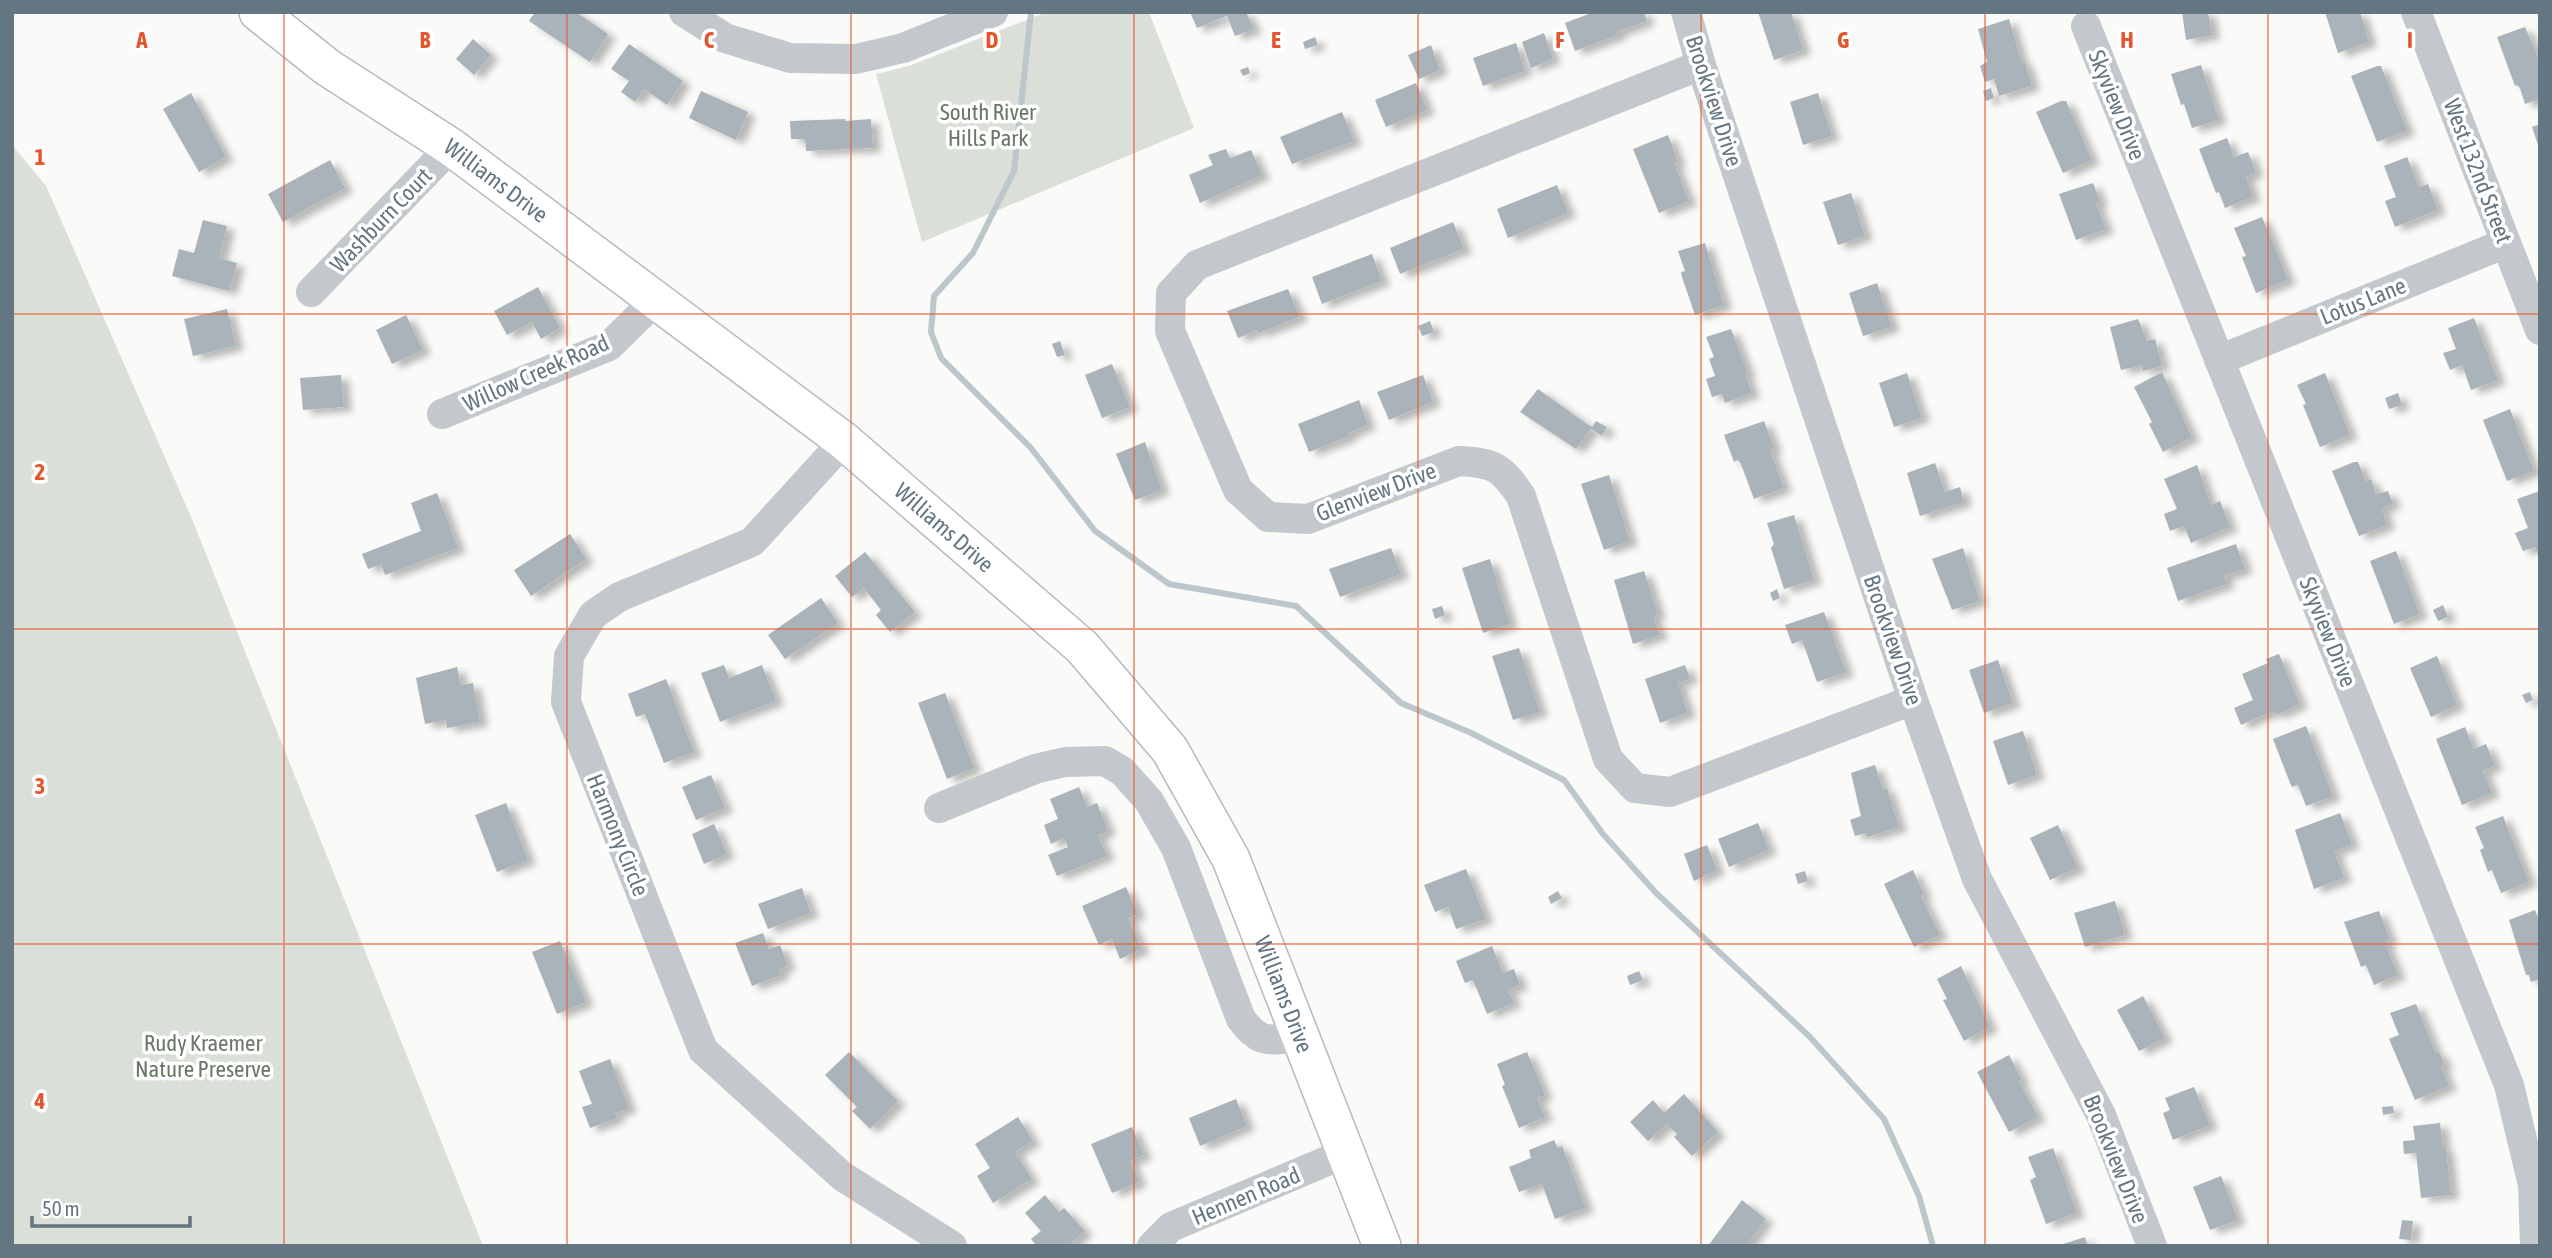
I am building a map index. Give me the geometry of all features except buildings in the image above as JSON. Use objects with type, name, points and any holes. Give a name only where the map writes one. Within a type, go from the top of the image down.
[{"type":"main road","name":"Williams Drive","points":[[258,12],[327,67],[451,147],[844,441],[1082,647],[1170,750],[1231,859],[1382,1246]]},
{"type":"street","points":[[684,12],[725,37],[790,58],[856,59],[903,48],[993,12]]},
{"type":"street","name":"Brookview Drive","points":[[1686,12],[1701,65],[1913,700],[1978,879],[2101,1115],[2152,1246]]},
{"type":"street","name":"West 132nd Street","points":[[2416,12],[2540,330]]},
{"type":"street","name":"Skyview Drive","points":[[2086,26],[2509,1085],[2533,1185],[2535,1246]]},
{"type":"street","name":"Glenview Drive","points":[[1701,65],[1197,265],[1171,293],[1170,331],[1238,490],[1268,517],[1308,519],[1459,461],[1485,462],[1507,475],[1521,496],[1608,760],[1635,788],[1670,792],[1913,700]]},
{"type":"street","name":"Washburn Court","points":[[311,292],[451,147]]},
{"type":"street","name":"Lotus Lane","points":[[2219,360],[2506,243]]},
{"type":"street","name":"Willow Creek Road","points":[[442,414],[609,346],[657,299]]},
{"type":"street","name":"Harmony Circle","points":[[844,441],[752,542],[619,597],[593,615],[569,656],[565,702],[702,1050],[842,1176],[952,1246]]},
{"type":"street","points":[[939,808],[1035,769],[1065,762],[1105,761],[1122,771],[1149,801],[1176,848],[1241,1019],[1250,1032],[1260,1039],[1301,1038]]},
{"type":"street","name":"Hennen Road","points":[[1152,1246],[1171,1227],[1346,1153]]},
{"type":"green space","name":"South River Hills Park","points":[[1047,12],[1149,12],[1194,128],[922,242],[876,74],[909,66]]},
{"type":"green space","name":"Rudy Kraemer Nature Preserve","points":[[12,145],[46,186],[192,519],[483,1246],[12,1246]]},
{"type":"waterway","points":[[1031,12],[1014,171],[973,253],[934,296],[931,332],[941,358],[1031,448],[1095,531],[1169,584],[1296,606],[1401,703],[1469,732],[1564,780],[1603,834],[1656,893],[1809,1036],[1884,1119],[1919,1196],[1933,1246]]}]
